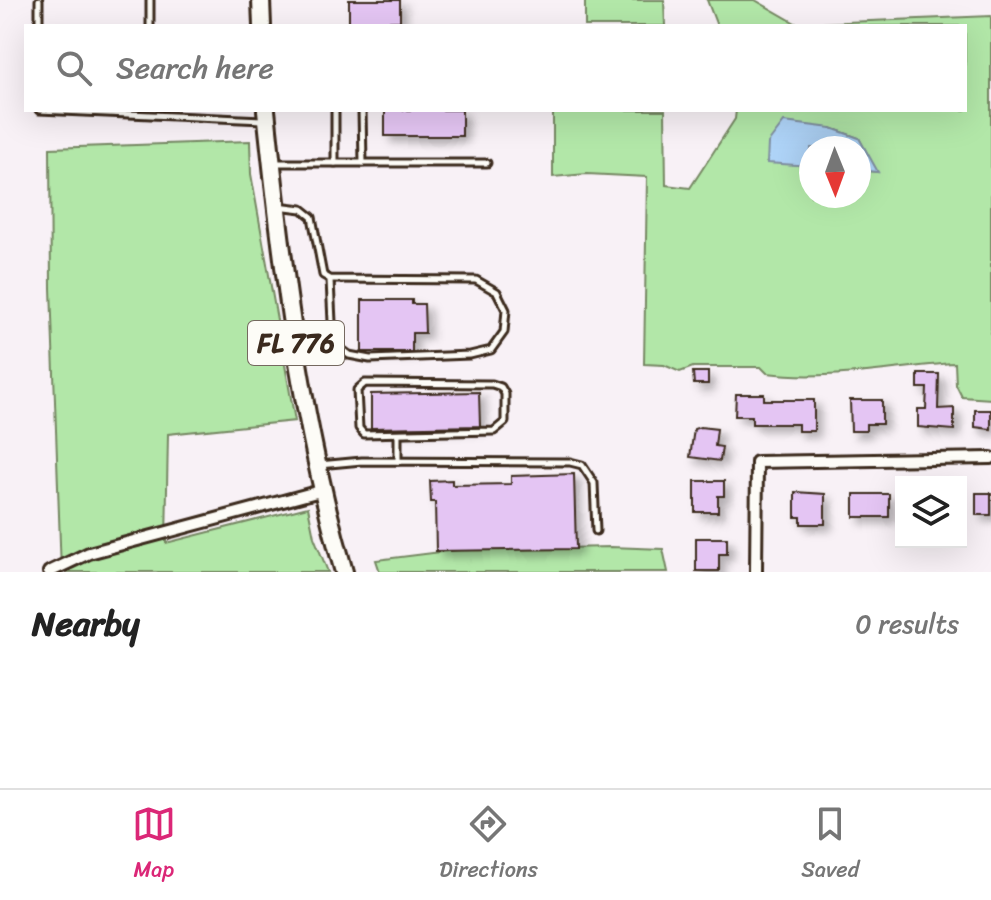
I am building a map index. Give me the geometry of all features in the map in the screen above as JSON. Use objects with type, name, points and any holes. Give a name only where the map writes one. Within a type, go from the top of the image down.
[{"type":"main road","points":[[261,0],[262,24]]},
{"type":"main road","name":"FL 776","points":[[267,116],[296,344],[318,465],[344,572]]},
{"type":"street","points":[[756,572],[757,462],[991,458]]},
{"type":"street","points":[[49,572],[89,553],[324,490]]},
{"type":"lane","points":[[39,0],[39,24]]},
{"type":"lane","points":[[150,0],[150,24]]},
{"type":"lane","points":[[150,112],[267,116]]},
{"type":"lane","points":[[335,112],[335,163]]},
{"type":"lane","points":[[362,112],[363,163]]},
{"type":"lane","points":[[272,163],[487,163]]},
{"type":"lane","points":[[277,206],[302,209],[312,217],[320,266],[323,275],[330,279],[476,280],[497,292],[506,310],[504,332],[491,350],[470,355],[370,359],[349,355],[333,343],[296,344]]},
{"type":"lane","points":[[330,279],[333,343]]},
{"type":"lane","points":[[492,384],[501,387],[505,394],[505,422],[494,431],[398,434],[361,432],[360,385],[492,384]]},
{"type":"lane","points":[[398,434],[398,461]]},
{"type":"lane","points":[[318,465],[398,461],[570,462],[582,465],[594,483],[596,531]]},
{"type":"green space","points":[[585,0],[664,0],[665,24],[585,24]]},
{"type":"green space","points":[[707,0],[755,0],[797,24],[716,24]]},
{"type":"green space","points":[[991,16],[991,399],[962,397],[956,385],[955,363],[814,375],[767,373],[761,367],[693,367],[680,372],[664,365],[644,364],[647,177],[587,174],[553,177],[553,112],[665,112],[666,185],[690,188],[735,119],[736,112],[967,112],[967,24],[797,24]]},
{"type":"green space","points":[[250,141],[251,174],[295,421],[168,434],[166,543],[308,507],[314,537],[328,572],[61,572],[51,288],[50,148]]},
{"type":"green space","points":[[663,549],[668,572],[380,572],[376,560],[457,550]]},
{"type":"water","points":[[784,122],[831,128],[853,136],[799,136],[799,165],[767,163],[768,143]]},
{"type":"water","points":[[871,159],[878,172],[871,171]]},
{"type":"building","points":[[349,0],[400,0],[400,21],[349,23]]},
{"type":"building","points":[[385,112],[462,112],[462,136],[385,136]]},
{"type":"building","points":[[362,300],[412,300],[412,304],[424,304],[425,333],[412,333],[412,352],[362,352]]},
{"type":"building","points":[[693,372],[708,372],[708,384],[694,384]]},
{"type":"building","points":[[918,374],[939,374],[938,409],[954,408],[954,430],[918,427],[918,409],[926,409],[927,388],[918,388]]},
{"type":"building","points":[[479,392],[480,426],[371,428],[371,394]]},
{"type":"building","points":[[736,394],[764,394],[764,400],[814,400],[814,431],[798,431],[798,424],[752,424],[752,416],[735,416]]},
{"type":"building","points":[[850,400],[882,400],[882,424],[866,424],[866,431],[851,431]]},
{"type":"building","points":[[975,410],[991,410],[991,429],[975,427]]},
{"type":"building","points":[[694,429],[717,429],[715,446],[722,447],[720,461],[690,457]]},
{"type":"building","points":[[574,474],[576,549],[436,551],[435,502],[431,502],[430,481],[452,480],[452,485],[511,484],[511,476]]},
{"type":"building","points":[[695,481],[724,481],[724,496],[718,496],[718,512],[695,512]]},
{"type":"building","points":[[795,492],[825,494],[825,524],[801,524],[801,517],[795,517]]},
{"type":"building","points":[[976,493],[991,493],[991,515],[976,515]]},
{"type":"building","points":[[854,494],[889,494],[889,517],[854,517]]},
{"type":"building","points":[[696,538],[727,538],[727,554],[719,554],[719,571],[696,571]]}]
